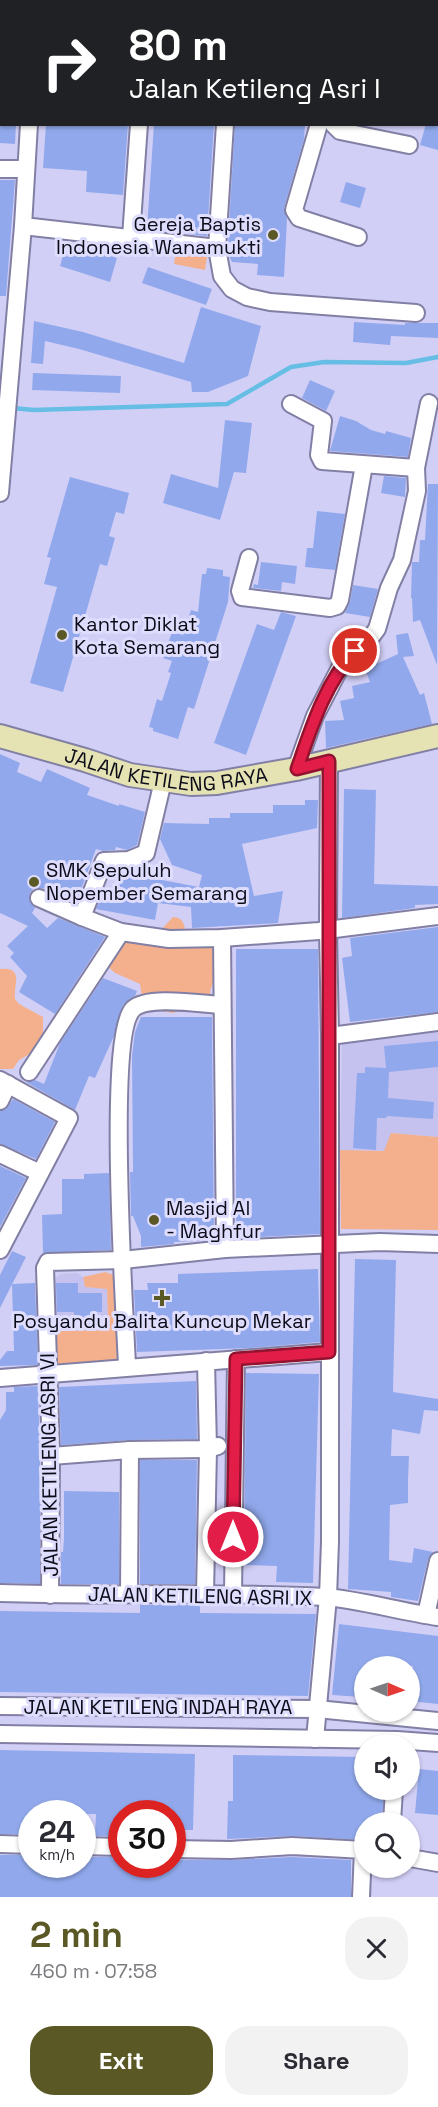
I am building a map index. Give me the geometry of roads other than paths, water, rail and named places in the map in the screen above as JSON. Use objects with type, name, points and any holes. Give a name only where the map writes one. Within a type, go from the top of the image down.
[{"type":"main road","name":"JALAN KETILENG RAYA","points":[[0,736],[130,775],[191,784],[217,783],[297,769],[438,736]]},
{"type":"street","points":[[0,493],[6,384],[23,226],[29,126]]},
{"type":"street","points":[[131,237],[139,126]]},
{"type":"street","points":[[225,126],[217,248],[222,276],[232,289],[246,297],[270,302],[416,313]]},
{"type":"street","points":[[318,126],[300,186],[295,213],[299,218],[357,237]]},
{"type":"street","points":[[335,126],[340,131],[409,145]]},
{"type":"street","points":[[0,169],[26,169]]},
{"type":"street","points":[[23,226],[217,248]]},
{"type":"street","points":[[297,769],[315,716],[342,664],[377,629],[389,588],[402,560],[417,491],[416,468],[429,403]]},
{"type":"street","points":[[291,404],[323,421],[320,460],[416,468]]},
{"type":"street","points":[[249,558],[240,591],[242,597],[330,608],[337,606],[354,529],[364,465]]},
{"type":"street","points":[[317,1708],[328,1597],[329,761]]},
{"type":"street","points":[[82,917],[104,861],[129,860],[146,854],[163,781]]},
{"type":"street","points":[[39,898],[121,932],[169,939],[222,938],[328,929],[438,916]]},
{"type":"street","points":[[29,1072],[121,932]]},
{"type":"street","points":[[222,938],[225,1250]]},
{"type":"street","points":[[128,1366],[119,1072],[127,1017],[141,1003],[222,1005]]},
{"type":"street","points":[[330,1036],[438,1022]]},
{"type":"street","points":[[0,1101],[4,1082],[69,1118],[40,1173],[5,1231],[0,1250]]},
{"type":"street","points":[[0,1154],[40,1173]]},
{"type":"street","points":[[123,1260],[225,1250],[380,1242],[438,1244]]},
{"type":"street","name":"JALAN KETILENG ASRI VI","points":[[50,1595],[51,1456],[45,1272],[47,1263],[50,1261],[123,1260]]},
{"type":"street","points":[[0,1378],[128,1366],[329,1352]]},
{"type":"street","points":[[232,1595],[236,1359]]},
{"type":"street","points":[[205,1594],[208,1449],[206,1361]]},
{"type":"street","points":[[51,1456],[130,1450],[208,1449],[234,1442]]},
{"type":"street","points":[[129,1593],[130,1450]]},
{"type":"street","points":[[432,1616],[438,1561]]},
{"type":"street","name":"JALAN KETILENG ASRI IX","points":[[0,1593],[328,1597],[432,1616]]},
{"type":"street","name":"JALAN KETILENG INDAH RAYA","points":[[0,1706],[317,1708],[354,1713]]},
{"type":"street","name":"JALAN KETILENG INDAH RAYA","points":[[315,1738],[317,1708]]},
{"type":"street","name":"JALAN KETILENG INDAH RAYA","points":[[420,1720],[438,1721]]},
{"type":"street","name":"JALAN KETILENG INDAH RAYA","points":[[0,1734],[354,1740]]},
{"type":"street","name":"JALAN KETILENG INDAH RAYA","points":[[420,1743],[438,1743]]},
{"type":"street","points":[[0,1844],[18,1845]]},
{"type":"street","points":[[186,1848],[231,1850],[292,1846],[354,1849]]},
{"type":"street","points":[[420,1860],[438,1863]]},
{"type":"street","points":[[361,1897],[362,1878]]},
{"type":"waterway","points":[[12,408],[34,410],[227,404],[291,367],[324,362],[406,363],[438,357]]},
{"type":"place","name":"Gereja Baptis Indonesia Wanamukti","points":[[273,235]]},
{"type":"place","name":"Kantor Diklat Kota Semarang","points":[[62,635]]},
{"type":"place","name":"SMK Sepuluh Nopember Semarang","points":[[34,882]]},
{"type":"place","name":"Masjid Al - Maghfur","points":[[154,1220]]},
{"type":"place","name":"Posyandu Balita Kuncup Mekar","points":[[162,1298]]}]
